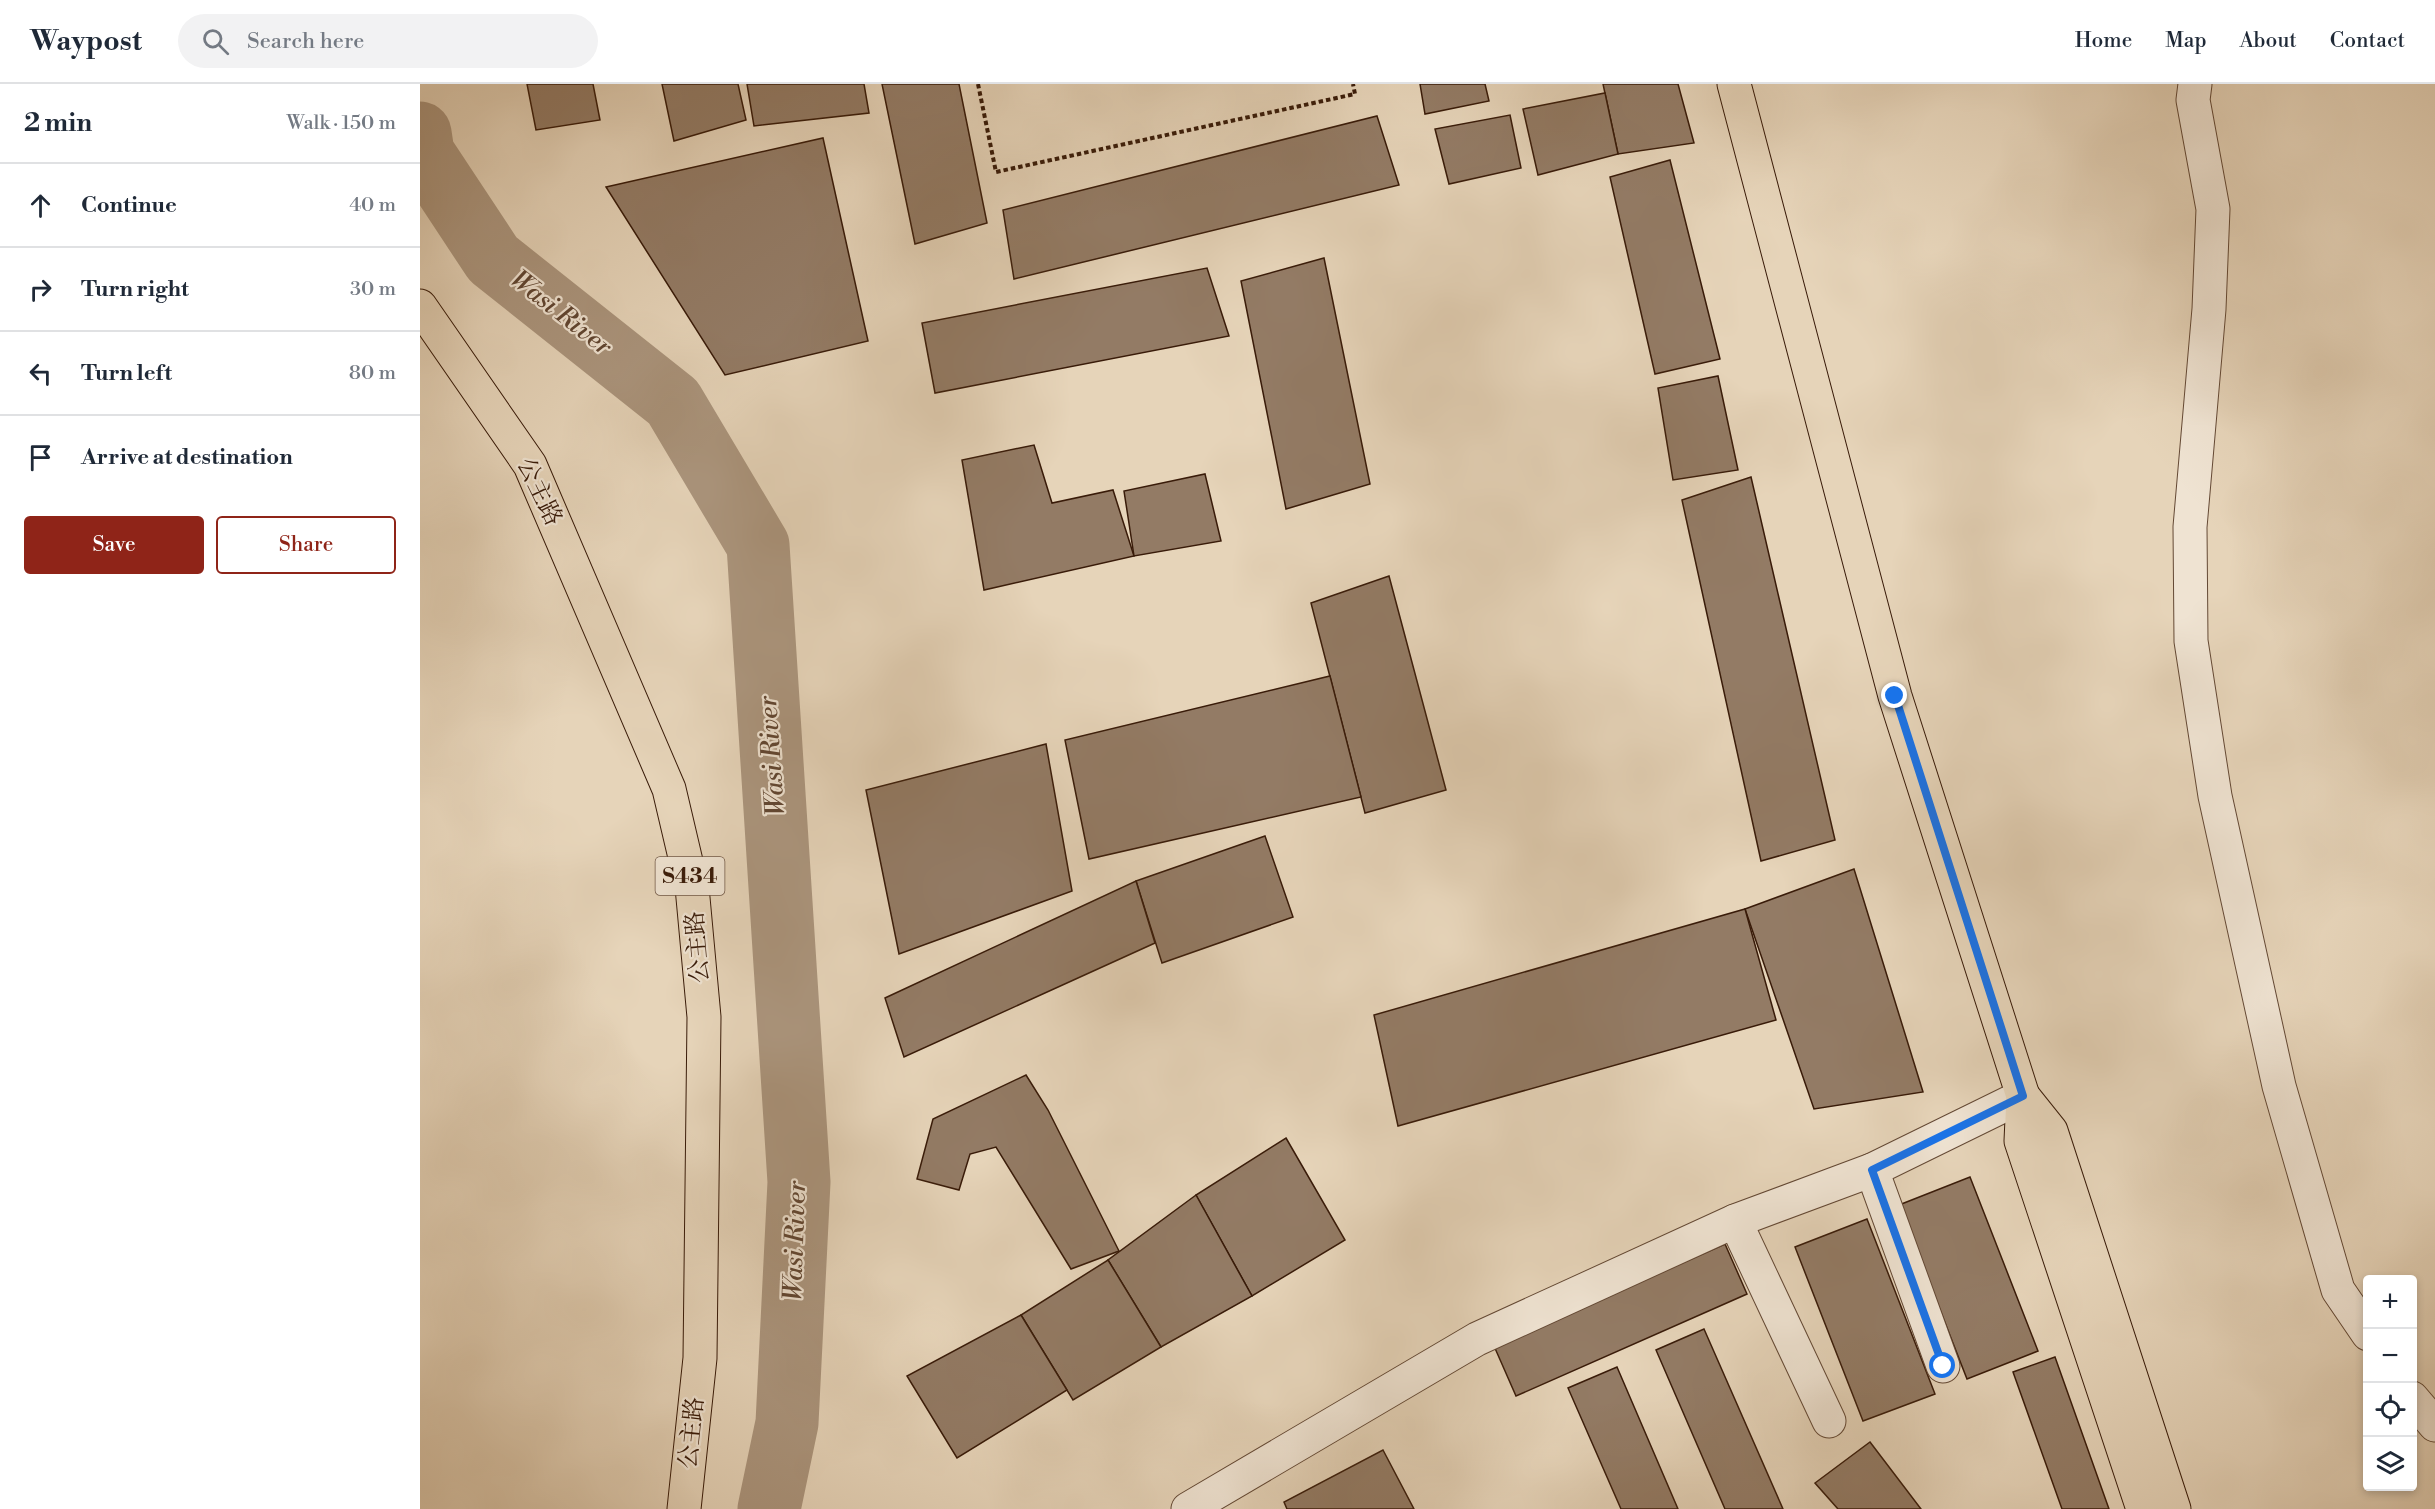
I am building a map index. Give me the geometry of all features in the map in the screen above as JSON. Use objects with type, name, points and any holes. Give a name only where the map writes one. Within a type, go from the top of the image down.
[{"type":"main road","points":[[1734,84],[1895,696],[2023,1096],[2021,1141],[2143,1509]]},
{"type":"main road","name":"公主路","points":[[420,306],[530,465],[669,789],[693,887],[704,1017],[700,1358],[684,1509]]},
{"type":"main road","points":[[2023,1096],[2052,1131],[2174,1509]]},
{"type":"street","points":[[2195,84],[2193,100],[2213,209],[2209,309],[2190,527],[2191,641],[2215,796],[2278,1086],[2338,1290],[2364,1329]]},
{"type":"street","points":[[1188,1509],[1477,1339],[1735,1221],[1872,1170],[2023,1096]]},
{"type":"street","points":[[1872,1170],[1943,1366]]},
{"type":"street","points":[[1735,1221],[1829,1421]]},
{"type":"street","points":[[2417,1404],[2435,1425]]},
{"type":"path","points":[[978,84],[996,172],[1355,94],[1353,84]]},
{"type":"building","points":[[527,84],[593,84],[600,120],[536,130]]},
{"type":"building","points":[[662,84],[738,84],[746,120],[674,141]]},
{"type":"building","points":[[747,84],[864,84],[869,113],[754,126]]},
{"type":"building","points":[[882,84],[959,84],[987,223],[915,244]]},
{"type":"building","points":[[1420,84],[1485,84],[1489,101],[1425,114]]},
{"type":"building","points":[[1603,84],[1678,84],[1694,143],[1618,154]]},
{"type":"building","points":[[1605,93],[1618,154],[1538,175],[1523,109]]},
{"type":"building","points":[[1510,115],[1521,168],[1449,184],[1435,129]]},
{"type":"building","points":[[1377,116],[1399,185],[1014,279],[1003,210]]},
{"type":"building","points":[[823,138],[868,341],[725,375],[606,187]]},
{"type":"building","points":[[1670,160],[1720,359],[1655,374],[1610,177]]},
{"type":"building","points":[[1324,258],[1370,484],[1286,509],[1241,281]]},
{"type":"building","points":[[1207,268],[1229,336],[935,393],[922,323]]},
{"type":"building","points":[[1718,376],[1738,470],[1673,480],[1658,388]]},
{"type":"building","points":[[1034,445],[1052,503],[1113,490],[1134,556],[984,590],[962,460]]},
{"type":"building","points":[[1205,474],[1221,541],[1134,556],[1124,491]]},
{"type":"building","points":[[1751,477],[1835,840],[1761,861],[1682,500]]},
{"type":"building","points":[[1389,576],[1446,790],[1365,813],[1311,603]]},
{"type":"building","points":[[1330,676],[1361,797],[1089,859],[1065,740]]},
{"type":"building","points":[[1046,744],[1072,891],[899,954],[866,790]]},
{"type":"building","points":[[1265,836],[1293,917],[1162,963],[1136,881]]},
{"type":"building","points":[[1854,869],[1923,1092],[1814,1109],[1745,909]]},
{"type":"building","points":[[1136,881],[1155,943],[904,1057],[885,998]]},
{"type":"building","points":[[1745,909],[1776,1020],[1398,1126],[1374,1015]]},
{"type":"building","points":[[1026,1075],[1048,1110],[1119,1251],[1071,1269],[996,1147],[970,1154],[959,1190],[917,1179],[933,1119]]},
{"type":"building","points":[[1286,1138],[1345,1240],[1252,1296],[1196,1195]]},
{"type":"building","points":[[1970,1177],[2038,1351],[1967,1379],[1899,1205]]},
{"type":"building","points":[[1196,1195],[1252,1296],[1161,1347],[1108,1260]]},
{"type":"building","points":[[1867,1219],[1935,1394],[1863,1421],[1795,1247]]},
{"type":"building","points":[[1725,1244],[1747,1294],[1516,1396],[1494,1346]]},
{"type":"building","points":[[1108,1260],[1161,1347],[1073,1400],[1021,1315]]},
{"type":"building","points":[[1021,1315],[1067,1390],[957,1458],[907,1376]]},
{"type":"building","points":[[1704,1329],[1783,1509],[1725,1509],[1656,1350]]},
{"type":"building","points":[[2055,1357],[2109,1509],[2062,1509],[2013,1372]]},
{"type":"building","points":[[1617,1367],[1678,1509],[1621,1509],[1568,1388]]},
{"type":"building","points":[[1870,1442],[1921,1509],[1838,1509],[1815,1483]]},
{"type":"building","points":[[1383,1450],[1414,1509],[1287,1509],[1284,1502]]},
{"type":"waterway","name":"Wasi River","points":[[420,133],[423,153],[493,259],[673,402],[758,545],[799,1182],[787,1423],[769,1509]]},
{"type":"route","points":[[1895,696],[2023,1096],[1872,1170],[1943,1366]]}]
